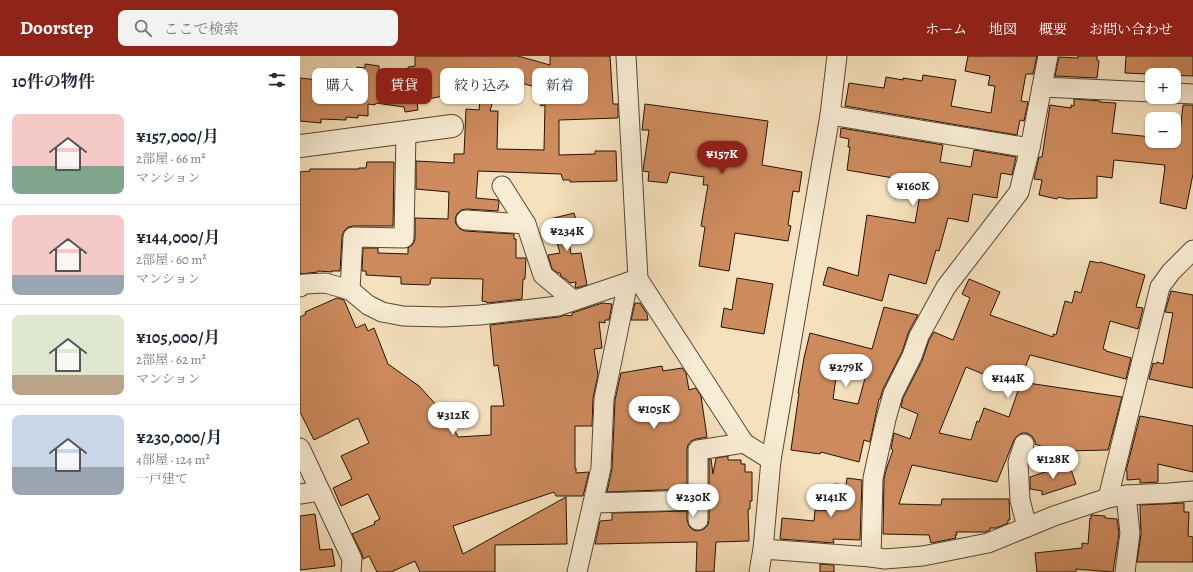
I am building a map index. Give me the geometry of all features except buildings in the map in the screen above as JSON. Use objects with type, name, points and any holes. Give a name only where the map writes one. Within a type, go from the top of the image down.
[{"type":"street","points":[[577,572],[601,468],[604,399],[633,280],[626,56]]},
{"type":"street","points":[[759,572],[763,549],[771,460],[830,115],[837,56]]},
{"type":"street","points":[[880,563],[873,478],[893,394],[912,356],[919,336],[946,286],[1019,192],[1030,148],[1048,56]]},
{"type":"street","points":[[1042,87],[1145,92]]},
{"type":"street","points":[[1181,93],[1193,94]]},
{"type":"street","points":[[830,115],[1030,148]]},
{"type":"street","points":[[300,146],[452,126]]},
{"type":"street","points":[[350,290],[353,237],[404,238],[406,132]]},
{"type":"street","points":[[502,186],[526,224],[543,275],[573,300]]},
{"type":"street","points":[[466,220],[526,224]]},
{"type":"street","points":[[1125,572],[1130,533],[1117,497],[1160,287],[1171,272],[1193,250]]},
{"type":"street","points":[[300,287],[304,284],[325,283],[350,290],[368,305],[382,312],[403,316],[443,317],[480,315],[558,306],[633,280]]},
{"type":"street","points":[[633,280],[744,443],[771,460]]},
{"type":"street","points":[[698,520],[698,450],[744,443]]},
{"type":"street","points":[[1024,444],[1018,462],[1020,500],[1027,527]]},
{"type":"street","points":[[300,448],[354,568]]},
{"type":"street","points":[[300,494],[320,491]]},
{"type":"street","points":[[763,549],[880,563],[923,556],[988,542],[1054,516],[1117,497],[1193,491]]},
{"type":"street","points":[[593,503],[698,500]]}]
